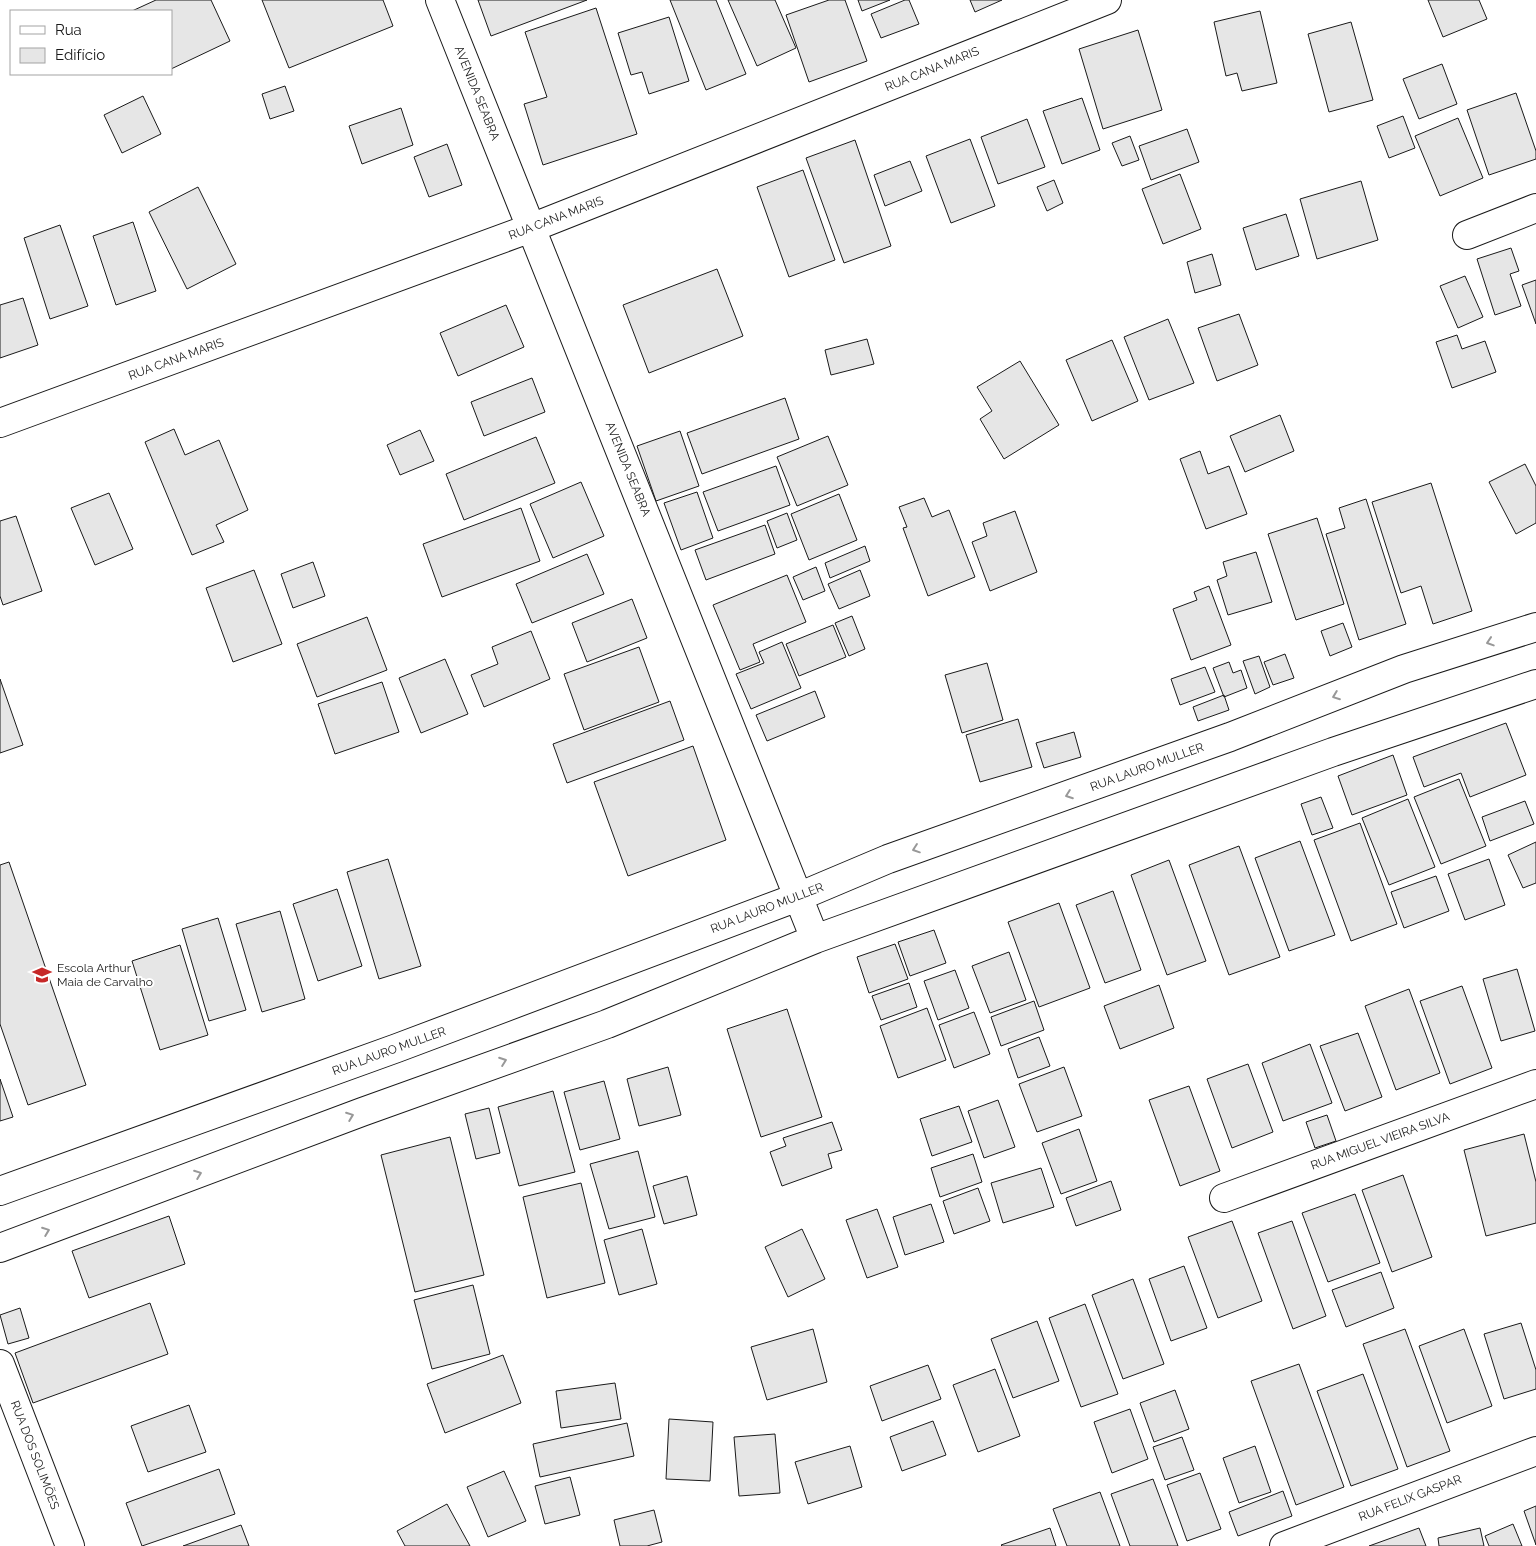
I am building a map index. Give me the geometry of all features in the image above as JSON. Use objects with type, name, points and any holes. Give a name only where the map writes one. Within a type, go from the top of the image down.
[{"type":"street","name":"AVENIDA SEABRA","points":[[440,0],[815,939]]},
{"type":"street","name":"RUA CANA MARIS","points":[[0,423],[531,228],[1107,0]]},
{"type":"street","points":[[1467,235],[1536,208]]},
{"type":"street","name":"RUA LAURO MULLER","points":[[0,1192],[397,1048],[798,897],[888,859],[1230,738],[1404,669],[1536,627]]},
{"type":"street","points":[[0,1248],[362,1112],[607,1024],[815,939],[1333,752],[1536,684]]},
{"type":"street","name":"RUA MIGUEL VIEIRA SILVA","points":[[1224,1198],[1536,1084]]},
{"type":"street","name":"RUA DOS SOLIMÕES","points":[[0,1364],[70,1546]]},
{"type":"street","name":"RUA FELIX GASPAR","points":[[1284,1546],[1536,1450]]},
{"type":"building","points":[[156,0],[211,0],[230,41],[172,69],[172,10],[134,10]]},
{"type":"building","points":[[262,0],[383,0],[393,26],[289,68]]},
{"type":"building","points":[[478,0],[587,0],[491,36]]},
{"type":"building","points":[[670,0],[716,0],[746,74],[706,90]]},
{"type":"building","points":[[728,0],[775,0],[796,48],[757,66]]},
{"type":"building","points":[[829,0],[845,0],[867,61],[809,82],[786,15]]},
{"type":"building","points":[[858,0],[890,0],[862,11]]},
{"type":"building","points":[[909,0],[919,24],[881,38],[871,14]]},
{"type":"building","points":[[970,0],[1002,0],[975,12]]},
{"type":"building","points":[[1428,0],[1479,0],[1487,19],[1443,37]]},
{"type":"building","points":[[596,8],[637,134],[543,165],[524,104],[547,97],[525,32]]},
{"type":"building","points":[[1260,11],[1277,83],[1242,91],[1237,73],[1226,76],[1214,22]]},
{"type":"building","points":[[669,17],[689,81],[649,94],[642,72],[631,75],[618,33]]},
{"type":"building","points":[[1351,22],[1373,100],[1329,112],[1308,34]]},
{"type":"building","points":[[1138,30],[1162,110],[1103,129],[1079,49]]},
{"type":"building","points":[[1442,64],[1457,104],[1419,119],[1403,79]]},
{"type":"building","points":[[285,86],[294,111],[270,119],[262,94]]},
{"type":"building","points":[[1516,93],[1536,151],[1536,159],[1489,175],[1467,110]]},
{"type":"building","points":[[143,96],[161,134],[122,153],[104,115]]},
{"type":"building","points":[[1082,98],[1100,150],[1062,164],[1043,111]]},
{"type":"building","points":[[401,108],[413,145],[362,164],[349,126]]},
{"type":"building","points":[[1403,116],[1415,148],[1389,158],[1377,126]]},
{"type":"building","points":[[1458,118],[1483,178],[1440,196],[1415,136]]},
{"type":"building","points":[[1027,119],[1045,167],[998,184],[981,137]]},
{"type":"building","points":[[1187,129],[1199,162],[1151,180],[1139,146]]},
{"type":"building","points":[[1130,136],[1139,160],[1122,166],[1112,143]]},
{"type":"building","points":[[970,139],[995,206],[951,223],[926,156]]},
{"type":"building","points":[[855,140],[891,246],[844,263],[806,158]]},
{"type":"building","points":[[447,144],[462,185],[429,197],[414,157]]},
{"type":"building","points":[[910,161],[922,191],[885,206],[874,175]]},
{"type":"building","points":[[803,170],[835,260],[789,277],[757,187]]},
{"type":"building","points":[[1180,174],[1201,229],[1163,244],[1142,189]]},
{"type":"building","points":[[1054,180],[1063,203],[1047,211],[1037,187]]},
{"type":"building","points":[[1361,181],[1378,240],[1317,259],[1300,199]]},
{"type":"building","points":[[198,187],[236,264],[187,289],[149,212]]},
{"type":"building","points":[[1286,214],[1299,256],[1256,270],[1243,228]]},
{"type":"building","points":[[133,222],[156,291],[116,305],[93,236]]},
{"type":"building","points":[[60,225],[88,306],[50,319],[24,238]]},
{"type":"building","points":[[1511,248],[1519,271],[1510,274],[1521,306],[1495,315],[1477,259]]},
{"type":"building","points":[[1212,254],[1221,285],[1195,293],[1187,262]]},
{"type":"building","points":[[717,269],[743,336],[649,373],[623,305]]},
{"type":"building","points":[[1465,276],[1483,317],[1458,328],[1440,286]]},
{"type":"building","points":[[1536,280],[1536,324],[1522,285]]},
{"type":"building","points":[[23,298],[38,345],[0,358],[0,305]]},
{"type":"building","points":[[506,305],[524,347],[458,376],[440,333]]},
{"type":"building","points":[[1239,314],[1258,365],[1217,381],[1198,328]]},
{"type":"building","points":[[1168,319],[1194,383],[1149,400],[1124,337]]},
{"type":"building","points":[[1457,335],[1462,349],[1485,341],[1496,372],[1452,388],[1436,342]]},
{"type":"building","points":[[867,339],[874,364],[831,375],[825,350]]},
{"type":"building","points":[[1112,340],[1138,401],[1092,421],[1066,360]]},
{"type":"building","points":[[1020,361],[1059,425],[1004,459],[980,419],[992,411],[977,387]]},
{"type":"building","points":[[532,378],[545,412],[484,436],[471,402]]},
{"type":"building","points":[[785,398],[799,439],[702,474],[687,433]]},
{"type":"building","points":[[1280,415],[1294,451],[1245,472],[1230,436]]},
{"type":"building","points":[[174,429],[185,455],[219,440],[248,510],[216,525],[224,542],[192,555],[145,442]]},
{"type":"building","points":[[420,430],[434,461],[400,475],[387,445]]},
{"type":"building","points":[[680,431],[699,486],[656,501],[637,446]]},
{"type":"building","points":[[828,436],[848,485],[797,506],[777,457]]},
{"type":"building","points":[[536,437],[555,483],[464,520],[446,474]]},
{"type":"building","points":[[1200,451],[1208,474],[1229,466],[1247,514],[1206,529],[1180,459]]},
{"type":"building","points":[[1525,464],[1536,486],[1536,523],[1516,534],[1489,482]]},
{"type":"building","points":[[776,466],[790,505],[718,531],[703,492]]},
{"type":"building","points":[[581,482],[604,536],[553,558],[530,504]]},
{"type":"building","points":[[1431,483],[1472,611],[1433,624],[1421,586],[1401,593],[1372,502]]},
{"type":"building","points":[[697,492],[713,538],[681,550],[664,503]]},
{"type":"building","points":[[109,493],[133,549],[95,565],[71,508]]},
{"type":"building","points":[[839,494],[857,540],[809,560],[791,514]]},
{"type":"building","points":[[924,498],[932,517],[949,510],[975,577],[928,596],[903,528],[907,527],[899,507]]},
{"type":"building","points":[[1366,499],[1406,624],[1359,640],[1326,534],[1345,528],[1339,508]]},
{"type":"building","points":[[521,508],[540,561],[442,597],[423,544]]},
{"type":"building","points":[[1015,511],[1037,572],[990,591],[972,542],[987,536],[983,523]]},
{"type":"building","points":[[787,513],[797,540],[777,548],[767,521]]},
{"type":"building","points":[[16,516],[42,591],[3,605],[0,596],[0,521]]},
{"type":"building","points":[[1317,518],[1344,604],[1296,620],[1268,534]]},
{"type":"building","points":[[765,525],[775,554],[706,580],[695,550]]},
{"type":"building","points":[[865,546],[870,561],[830,578],[825,563]]},
{"type":"building","points":[[1256,552],[1272,602],[1228,615],[1217,580],[1227,576],[1223,562]]},
{"type":"building","points":[[587,554],[604,594],[532,623],[516,584]]},
{"type":"building","points":[[313,562],[325,596],[293,608],[281,574]]},
{"type":"building","points":[[816,567],[825,591],[803,600],[793,577]]},
{"type":"building","points":[[254,570],[282,644],[233,662],[206,588]]},
{"type":"building","points":[[860,570],[870,596],[839,609],[828,584]]},
{"type":"building","points":[[787,575],[806,622],[753,644],[760,662],[740,670],[713,605]]},
{"type":"building","points":[[1209,586],[1231,645],[1191,660],[1173,609],[1197,600],[1194,592]]},
{"type":"building","points":[[632,599],[647,638],[587,662],[572,623]]},
{"type":"building","points":[[852,616],[865,649],[849,656],[835,623]]},
{"type":"building","points":[[367,617],[387,670],[317,697],[297,644]]},
{"type":"building","points":[[1343,623],[1352,647],[1330,656],[1321,631]]},
{"type":"building","points":[[833,625],[846,657],[799,676],[786,644]]},
{"type":"building","points":[[531,631],[550,679],[484,707],[471,675],[498,664],[492,647]]},
{"type":"building","points":[[782,642],[801,688],[751,709],[736,674],[764,663],[759,652]]},
{"type":"building","points":[[639,647],[659,702],[584,730],[564,674]]},
{"type":"building","points":[[1285,654],[1294,678],[1273,685],[1264,662]]},
{"type":"building","points":[[1259,656],[1270,687],[1255,694],[1243,661]]},
{"type":"building","points":[[445,659],[468,714],[421,733],[399,678]]},
{"type":"building","points":[[1229,662],[1233,673],[1241,670],[1247,688],[1224,697],[1213,668]]},
{"type":"building","points":[[987,663],[1003,720],[962,733],[945,675]]},
{"type":"building","points":[[1205,667],[1215,692],[1180,705],[1171,679]]},
{"type":"building","points":[[0,679],[23,745],[0,753]]},
{"type":"building","points":[[382,682],[399,732],[335,754],[318,704]]},
{"type":"building","points":[[815,691],[825,717],[767,741],[756,715]]},
{"type":"building","points":[[1224,695],[1229,710],[1198,721],[1193,707]]},
{"type":"building","points":[[670,701],[684,740],[567,783],[553,744]]},
{"type":"building","points":[[1018,719],[1032,767],[980,782],[966,735]]},
{"type":"building","points":[[1506,723],[1526,775],[1470,797],[1461,773],[1424,787],[1413,757]]},
{"type":"building","points":[[1074,732],[1081,757],[1044,768],[1036,743]]},
{"type":"building","points":[[693,746],[726,840],[628,876],[594,782]]},
{"type":"building","points":[[1393,755],[1407,795],[1352,815],[1338,776]]},
{"type":"building","points":[[1459,779],[1486,846],[1441,864],[1414,797]]},
{"type":"building","points":[[1321,797],[1333,828],[1312,835],[1301,804]]},
{"type":"building","points":[[1408,799],[1435,867],[1389,885],[1362,818]]},
{"type":"building","points":[[1525,801],[1534,824],[1490,841],[1482,817]]},
{"type":"building","points":[[1360,823],[1397,924],[1351,941],[1314,840]]},
{"type":"building","points":[[1300,841],[1335,935],[1289,951],[1255,858]]},
{"type":"building","points":[[1536,842],[1536,883],[1523,888],[1508,855]]},
{"type":"building","points":[[1239,846],[1280,957],[1229,975],[1189,865]]},
{"type":"building","points":[[388,859],[421,966],[379,979],[347,872]]},
{"type":"building","points":[[1489,859],[1505,905],[1465,920],[1448,874]]},
{"type":"building","points":[[1169,860],[1206,961],[1167,975],[1131,875]]},
{"type":"building","points":[[9,862],[86,1085],[28,1105],[0,1024],[0,865]]},
{"type":"building","points":[[1436,876],[1449,911],[1404,928],[1391,892]]},
{"type":"building","points":[[337,889],[362,966],[318,981],[293,904]]},
{"type":"building","points":[[1113,891],[1141,970],[1105,983],[1076,905]]},
{"type":"building","points":[[1059,903],[1090,988],[1039,1007],[1008,922]]},
{"type":"building","points":[[280,911],[305,999],[262,1012],[236,924]]},
{"type":"building","points":[[218,918],[246,1010],[209,1021],[182,929]]},
{"type":"building","points":[[934,930],[946,963],[910,976],[898,942]]},
{"type":"building","points":[[895,944],[908,979],[869,993],[857,957]]},
{"type":"building","points":[[180,945],[208,1035],[160,1050],[132,961]]},
{"type":"building","points":[[1009,952],[1026,1000],[990,1013],[972,966]]},
{"type":"building","points":[[1517,969],[1535,1031],[1501,1041],[1483,979]]},
{"type":"building","points":[[955,970],[969,1008],[938,1020],[924,981]]},
{"type":"building","points":[[909,983],[917,1007],[881,1020],[872,996]]},
{"type":"building","points":[[1159,985],[1174,1028],[1120,1049],[1104,1006]]},
{"type":"building","points":[[1462,986],[1492,1068],[1450,1084],[1420,1001]]},
{"type":"building","points":[[1409,989],[1440,1073],[1396,1090],[1365,1006]]},
{"type":"building","points":[[1034,1001],[1044,1030],[1001,1046],[991,1017]]},
{"type":"building","points":[[927,1008],[946,1060],[898,1078],[880,1026]]},
{"type":"building","points":[[787,1009],[822,1117],[761,1137],[727,1029]]},
{"type":"building","points":[[974,1012],[990,1054],[954,1068],[939,1025]]},
{"type":"building","points":[[1358,1033],[1382,1097],[1345,1111],[1320,1046]]},
{"type":"building","points":[[1039,1037],[1050,1066],[1018,1078],[1008,1049]]},
{"type":"building","points":[[1310,1044],[1332,1103],[1283,1121],[1262,1063]]},
{"type":"building","points":[[1248,1064],[1273,1132],[1232,1148],[1207,1079]]},
{"type":"building","points":[[668,1067],[681,1115],[639,1126],[627,1079]]},
{"type":"building","points":[[1064,1067],[1082,1116],[1037,1132],[1019,1084]]},
{"type":"building","points":[[0,1079],[13,1117],[0,1121]]},
{"type":"building","points":[[604,1081],[620,1139],[580,1150],[564,1092]]},
{"type":"building","points":[[1189,1086],[1220,1171],[1180,1186],[1149,1100]]},
{"type":"building","points":[[553,1091],[575,1172],[519,1186],[498,1107]]},
{"type":"building","points":[[998,1100],[1015,1147],[984,1158],[968,1111]]},
{"type":"building","points":[[959,1106],[972,1142],[932,1156],[920,1119]]},
{"type":"building","points":[[489,1108],[500,1153],[476,1159],[465,1114]]},
{"type":"building","points":[[1327,1115],[1336,1141],[1315,1148],[1306,1122]]},
{"type":"building","points":[[832,1122],[842,1150],[828,1154],[832,1168],[782,1186],[770,1152],[786,1146],[783,1138]]},
{"type":"building","points":[[1079,1129],[1097,1181],[1061,1194],[1042,1143]]},
{"type":"building","points":[[1524,1134],[1536,1182],[1536,1223],[1486,1236],[1464,1150]]},
{"type":"building","points":[[450,1137],[484,1275],[415,1292],[381,1155]]},
{"type":"building","points":[[638,1151],[655,1217],[609,1229],[590,1164]]},
{"type":"building","points":[[973,1154],[982,1182],[940,1197],[931,1168]]},
{"type":"building","points":[[1041,1168],[1054,1207],[1003,1223],[991,1183]]},
{"type":"building","points":[[1403,1175],[1432,1257],[1392,1272],[1362,1190]]},
{"type":"building","points":[[687,1176],[697,1215],[664,1224],[653,1186]]},
{"type":"building","points":[[1111,1181],[1121,1210],[1076,1226],[1066,1198]]},
{"type":"building","points":[[581,1183],[605,1283],[547,1298],[523,1197]]},
{"type":"building","points":[[978,1188],[990,1221],[954,1234],[943,1201]]},
{"type":"building","points":[[1355,1194],[1380,1263],[1328,1282],[1302,1213]]},
{"type":"building","points":[[931,1204],[944,1242],[905,1255],[893,1217]]},
{"type":"building","points":[[877,1209],[898,1267],[867,1278],[846,1220]]},
{"type":"building","points":[[169,1216],[185,1264],[89,1298],[72,1251]]},
{"type":"building","points":[[1232,1221],[1262,1301],[1218,1318],[1188,1237]]},
{"type":"building","points":[[1292,1221],[1326,1316],[1293,1329],[1258,1233]]},
{"type":"building","points":[[642,1229],[657,1284],[619,1295],[604,1240]]},
{"type":"building","points":[[802,1229],[825,1279],[788,1297],[765,1247]]},
{"type":"building","points":[[1184,1266],[1207,1328],[1171,1341],[1149,1279]]},
{"type":"building","points":[[1381,1272],[1394,1308],[1346,1327],[1332,1290]]},
{"type":"building","points":[[1133,1279],[1164,1364],[1123,1379],[1092,1295]]},
{"type":"building","points":[[473,1285],[490,1354],[432,1369],[414,1300]]},
{"type":"building","points":[[150,1303],[168,1354],[33,1403],[15,1353]]},
{"type":"building","points":[[1085,1304],[1118,1394],[1081,1407],[1049,1318]]},
{"type":"building","points":[[20,1308],[29,1338],[8,1344],[0,1315]]},
{"type":"building","points":[[1037,1321],[1059,1381],[1013,1398],[991,1339]]},
{"type":"building","points":[[1521,1323],[1536,1370],[1536,1389],[1504,1399],[1484,1334]]},
{"type":"building","points":[[813,1329],[827,1382],[767,1400],[751,1347]]},
{"type":"building","points":[[1405,1329],[1450,1451],[1407,1467],[1363,1344]]},
{"type":"building","points":[[1464,1329],[1492,1406],[1447,1423],[1419,1346]]},
{"type":"building","points":[[503,1355],[521,1403],[445,1433],[427,1384]]},
{"type":"building","points":[[1299,1364],[1344,1487],[1296,1505],[1251,1381]]},
{"type":"building","points":[[928,1365],[941,1399],[882,1421],[870,1386]]},
{"type":"building","points":[[995,1369],[1020,1436],[978,1452],[953,1385]]},
{"type":"building","points":[[1363,1374],[1398,1469],[1351,1486],[1317,1391]]},
{"type":"building","points":[[615,1383],[621,1419],[561,1428],[556,1391]]},
{"type":"building","points":[[1175,1390],[1189,1429],[1154,1442],[1140,1403]]},
{"type":"building","points":[[189,1405],[206,1452],[148,1472],[131,1426]]},
{"type":"building","points":[[1130,1409],[1148,1459],[1112,1473],[1094,1422]]},
{"type":"building","points":[[669,1419],[713,1422],[710,1481],[666,1479]]},
{"type":"building","points":[[933,1421],[946,1455],[902,1471],[890,1437]]},
{"type":"building","points":[[627,1423],[634,1456],[540,1477],[533,1444]]},
{"type":"building","points":[[775,1434],[780,1493],[739,1496],[734,1437]]},
{"type":"building","points":[[1182,1437],[1194,1470],[1165,1480],[1153,1447]]},
{"type":"building","points":[[850,1446],[862,1487],[808,1504],[795,1462]]},
{"type":"building","points":[[1255,1446],[1271,1492],[1239,1503],[1223,1458]]},
{"type":"building","points":[[219,1469],[235,1514],[142,1546],[126,1503]]},
{"type":"building","points":[[504,1471],[526,1521],[488,1537],[467,1487]]},
{"type":"building","points":[[1200,1473],[1221,1529],[1187,1541],[1167,1485]]},
{"type":"building","points":[[570,1477],[580,1515],[545,1524],[535,1486]]},
{"type":"building","points":[[1153,1479],[1178,1546],[1130,1546],[1111,1494]]},
{"type":"building","points":[[1283,1491],[1292,1516],[1238,1536],[1229,1512]]},
{"type":"building","points":[[1100,1492],[1120,1546],[1067,1546],[1053,1509]]},
{"type":"building","points":[[447,1504],[470,1546],[405,1546],[397,1531]]},
{"type":"building","points":[[1536,1506],[1536,1545],[1524,1511]]},
{"type":"building","points":[[654,1510],[662,1542],[647,1546],[620,1546],[614,1520]]},
{"type":"building","points":[[1513,1524],[1522,1546],[1489,1546],[1485,1536]]},
{"type":"building","points":[[241,1525],[249,1546],[183,1546]]},
{"type":"building","points":[[1050,1528],[1056,1546],[1001,1545]]},
{"type":"building","points":[[1419,1528],[1426,1546],[1369,1546]]},
{"type":"building","points":[[1480,1528],[1484,1546],[1439,1546],[1438,1538]]},
{"type":"place","name":"Escola Arthur Maia de Carvalho","points":[[42,975]]}]
